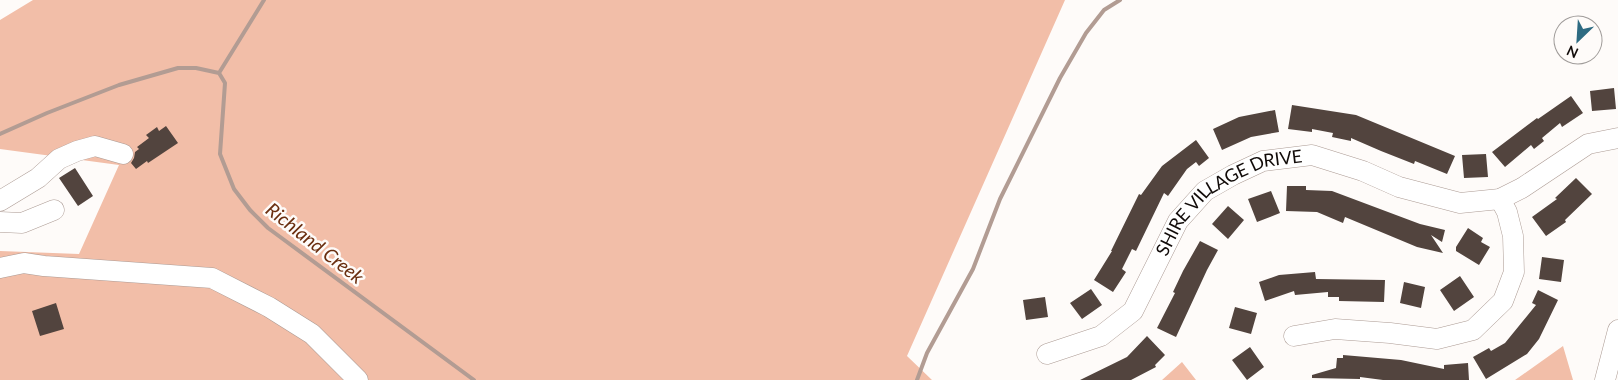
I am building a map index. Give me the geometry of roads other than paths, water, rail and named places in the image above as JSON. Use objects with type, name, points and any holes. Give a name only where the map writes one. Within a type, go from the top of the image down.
[{"type":"street","name":"SHIRE VILLAGE DRIVE","points":[[1047,354],[1100,336],[1133,311],[1178,222],[1205,190],[1263,161],[1312,155],[1362,171],[1399,187],[1460,203],[1500,199],[1522,188],[1588,144],[1618,138]]},
{"type":"street","points":[[0,201],[38,178],[59,159],[77,151],[95,146],[123,154]]},
{"type":"street","points":[[1294,336],[1335,329],[1437,339],[1474,330],[1503,301],[1514,272],[1513,236],[1507,212],[1500,199]]},
{"type":"street","points":[[0,222],[22,223],[54,210]]},
{"type":"street","points":[[0,268],[24,263],[212,278],[269,307],[312,334],[358,380]]},
{"type":"street","points":[[1606,380],[1618,330]]},
{"type":"waterway","points":[[219,73],[264,0]]},
{"type":"waterway","points":[[917,380],[927,353],[973,269],[1000,199],[1060,78],[1086,33],[1104,10],[1120,0]]},
{"type":"waterway","name":"Richland Creek","points":[[0,134],[47,113],[119,85],[178,68],[196,68],[219,73],[225,83],[220,154],[234,189],[250,210],[268,228],[474,380]]}]
